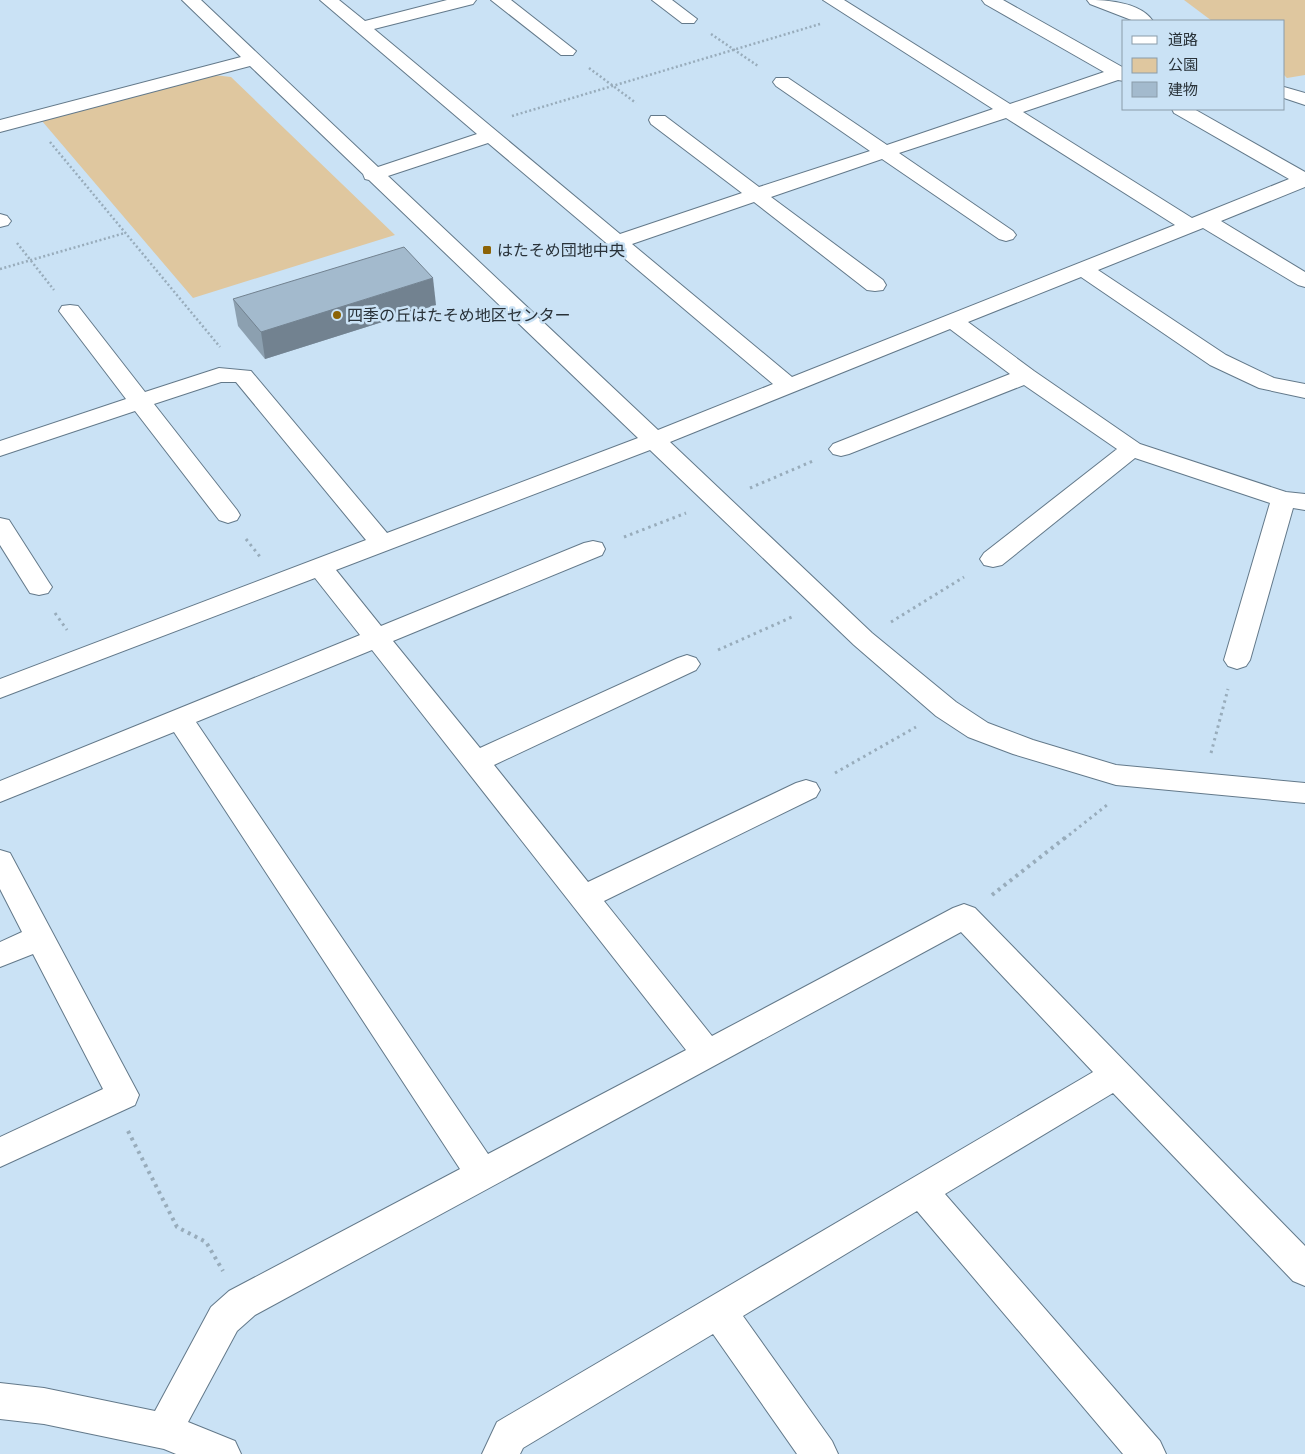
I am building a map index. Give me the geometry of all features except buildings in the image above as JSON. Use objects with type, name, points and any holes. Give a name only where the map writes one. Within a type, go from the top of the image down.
[{"type":"street","points":[[190,0],[372,175],[863,639],[946,709],[978,730],[1014,744],[1116,775],[1305,793]]},
{"type":"street","points":[[329,0],[789,386]]},
{"type":"street","points":[[362,27],[467,0]]},
{"type":"street","points":[[500,0],[566,51]]},
{"type":"street","points":[[661,0],[688,18]]},
{"type":"street","points":[[832,0],[1008,111],[1198,223],[1305,281]]},
{"type":"street","points":[[991,0],[1122,74]]},
{"type":"street","points":[[1096,0],[1138,16],[1143,20]]},
{"type":"street","points":[[0,126],[251,60]]},
{"type":"street","points":[[616,242],[1122,74]]},
{"type":"street","points":[[782,82],[1006,235]]},
{"type":"street","points":[[1285,92],[1305,100]]},
{"type":"street","points":[[1183,110],[1305,180]]},
{"type":"street","points":[[658,120],[875,285]]},
{"type":"street","points":[[372,175],[485,131]]},
{"type":"street","points":[[0,689],[654,440],[1305,180]]},
{"type":"street","points":[[1083,269],[1218,360],[1267,383],[1305,391]]},
{"type":"street","points":[[70,311],[228,515]]},
{"type":"street","points":[[953,321],[1026,376],[1132,449],[1294,501],[1236,660]]},
{"type":"street","points":[[0,449],[219,375],[243,376],[382,543]]},
{"type":"street","points":[[842,449],[1026,376]]},
{"type":"street","points":[[993,559],[1132,449]]},
{"type":"street","points":[[0,526],[39,587]]},
{"type":"street","points":[[0,792],[180,720],[593,549]]},
{"type":"street","points":[[320,567],[585,897],[708,1054]]},
{"type":"street","points":[[476,762],[688,664]]},
{"type":"street","points":[[180,720],[483,1175]]},
{"type":"street","points":[[585,897],[806,790]]},
{"type":"street","points":[[0,861],[123,1095],[0,1154]]},
{"type":"street","points":[[164,1431],[224,1319],[242,1304],[964,916],[1305,1270]]},
{"type":"street","points":[[0,955],[40,938]]},
{"type":"street","points":[[501,1454],[510,1435],[1117,1074]]},
{"type":"street","points":[[921,1191],[1147,1454]]},
{"type":"street","points":[[718,1311],[818,1454]]},
{"type":"street","points":[[0,1401],[44,1406],[164,1431],[222,1454]]},
{"type":"path","points":[[485,131],[613,86],[854,14]]},
{"type":"path","points":[[688,18],[782,82]]},
{"type":"path","points":[[566,51],[658,120]]},
{"type":"path","points":[[31,118],[243,376]]},
{"type":"path","points":[[0,221],[70,311]]},
{"type":"path","points":[[0,269],[125,233]]},
{"type":"path","points":[[593,549],[718,501],[842,449]]},
{"type":"path","points":[[228,515],[280,583]]},
{"type":"path","points":[[863,639],[993,559]]},
{"type":"path","points":[[39,587],[84,657]]},
{"type":"path","points":[[688,664],[825,602]]},
{"type":"path","points":[[1203,783],[1236,660]]},
{"type":"path","points":[[806,790],[946,709]]},
{"type":"path","points":[[964,916],[1107,806],[1116,775]]},
{"type":"path","points":[[112,1099],[177,1227],[206,1242],[242,1304]]},
{"type":"green space","points":[[1184,0],[1305,0],[1305,75],[1287,78],[1285,76],[1285,20],[1211,20]]},
{"type":"green space","points":[[214,75],[231,77],[395,235],[193,298],[42,121]]},
{"type":"place","name":"はたそめ団地中央","points":[[487,250]]},
{"type":"place","name":"四季の丘はたそめ地区センター","points":[[337,315]]}]
